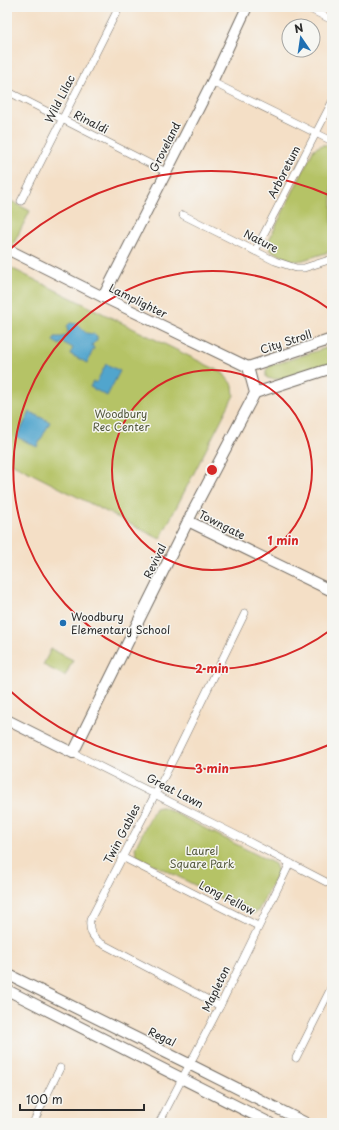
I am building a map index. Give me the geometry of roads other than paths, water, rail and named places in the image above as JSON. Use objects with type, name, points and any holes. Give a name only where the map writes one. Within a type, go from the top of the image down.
[{"type":"street","name":"Wild Lilac","points":[[22,202],[119,7]]},
{"type":"street","name":"Groveland","points":[[103,297],[212,82],[247,7]]},
{"type":"street","points":[[306,7],[332,20]]},
{"type":"street","points":[[212,82],[332,141]]},
{"type":"street","name":"Rinaldi","points":[[7,92],[166,172]]},
{"type":"street","name":"Arboretum","points":[[255,251],[332,102]]},
{"type":"street","name":"Nature","points":[[183,215],[275,261],[296,268],[304,268],[332,259]]},
{"type":"street","name":"Lamplighter","points":[[7,249],[248,367]]},
{"type":"street","name":"City Stroll","points":[[248,367],[332,339]]},
{"type":"street","points":[[248,367],[255,393],[332,368]]},
{"type":"street","name":"Revival","points":[[73,753],[188,521],[255,393]]},
{"type":"street","name":"Towngate","points":[[188,521],[332,591]]},
{"type":"street","name":"Twin Gables","points":[[220,1006],[99,942],[90,932],[89,926],[90,920],[245,614]]},
{"type":"street","name":"Great Lawn","points":[[7,720],[332,885]]},
{"type":"street","name":"Long Fellow","points":[[122,857],[258,926]]},
{"type":"street","name":"Mapleton","points":[[160,1123],[220,1006],[290,863]]},
{"type":"street","name":"Regal","points":[[7,974],[306,1123]]},
{"type":"street","points":[[18,980],[9,995],[182,1078],[270,1123]]},
{"type":"street","points":[[296,1058],[332,986]]},
{"type":"street","points":[[33,1123],[60,1068]]},
{"type":"water","points":[[70,323],[77,324],[86,333],[97,336],[97,340],[92,345],[94,348],[87,363],[70,354],[73,348],[62,342],[60,345],[53,341],[55,337],[63,337],[68,334],[67,326]]},
{"type":"water","points":[[106,364],[120,371],[107,396],[90,387],[93,381],[96,383]]},
{"type":"water","points":[[30,412],[50,422],[37,447],[17,437]]},
{"type":"place","name":"Woodbury Elementary School","points":[[63,623]]},
{"type":"park label","name":"Woodbury Rec Center","points":[[121,420]]},
{"type":"park label","name":"Laurel Square Park","points":[[202,857]]}]
